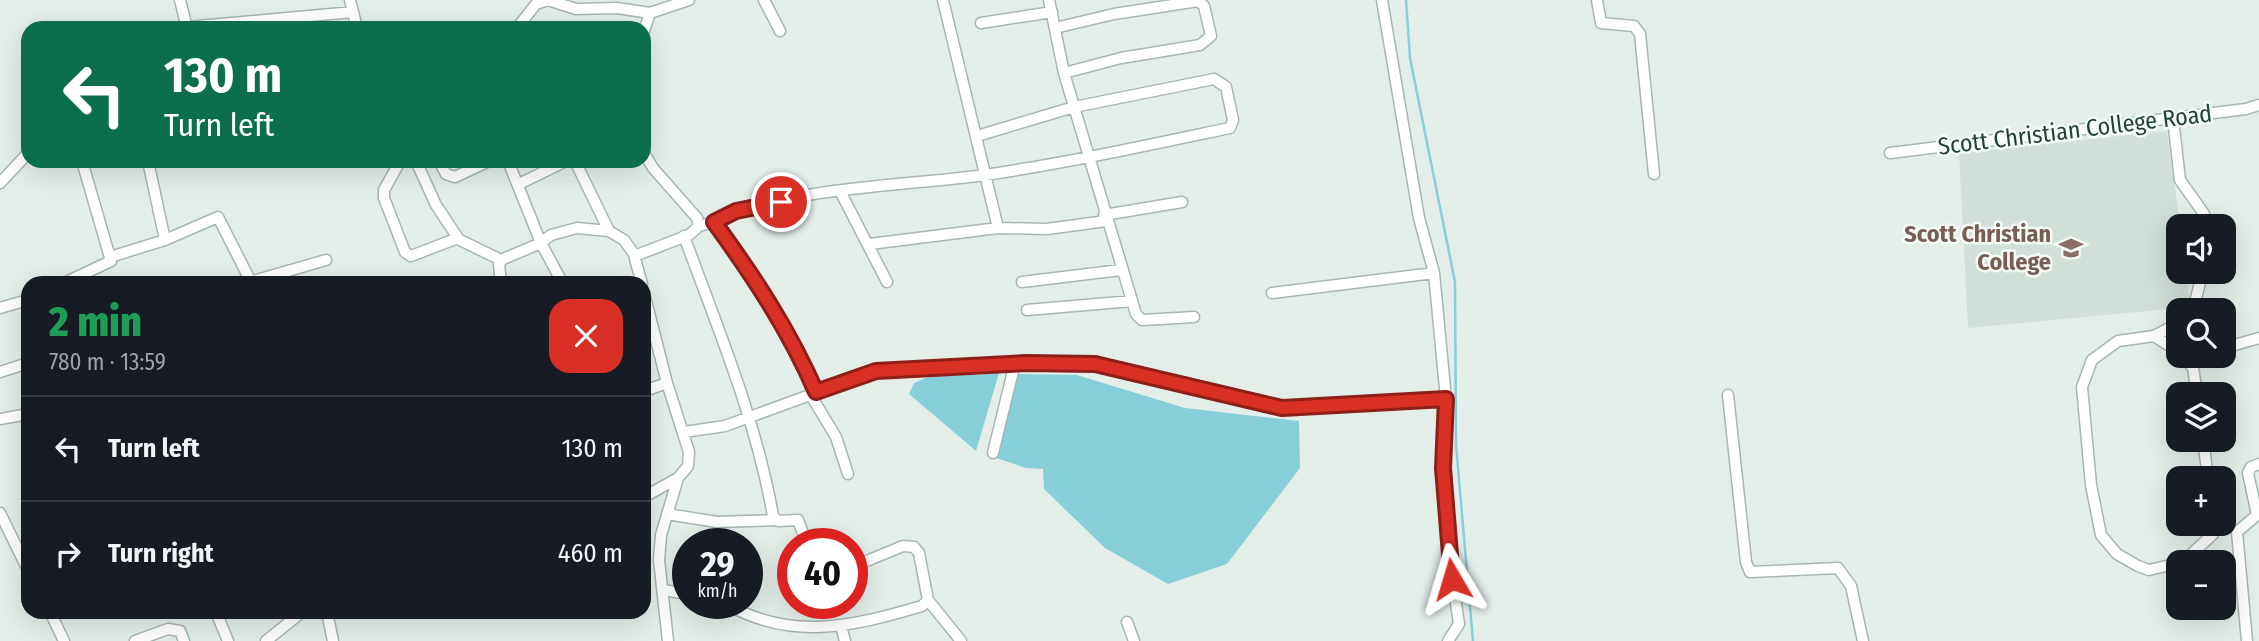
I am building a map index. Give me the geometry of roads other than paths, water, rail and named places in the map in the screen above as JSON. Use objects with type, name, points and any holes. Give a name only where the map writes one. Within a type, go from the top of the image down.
[{"type":"street","points":[[180,0],[185,21]]},
{"type":"street","points":[[350,0],[355,21]]},
{"type":"street","points":[[523,21],[536,4],[548,0],[576,9],[617,8],[650,13],[689,0]]},
{"type":"street","points":[[765,0],[779,31]]},
{"type":"street","points":[[943,0],[998,228]]},
{"type":"street","points":[[1049,0],[1064,73],[1090,157],[1105,218],[1136,314],[1142,320],[1194,317]]},
{"type":"street","points":[[1382,0],[1419,218],[1434,273],[1446,399],[1443,468],[1449,556],[1459,624],[1448,641]]},
{"type":"street","points":[[1597,0],[1601,23],[1634,26],[1640,34],[1654,174]]},
{"type":"street","points":[[1055,28],[1114,14],[1198,1],[1204,6],[1211,36],[1200,45],[1121,58],[1064,73]]},
{"type":"street","points":[[260,21],[353,12]]},
{"type":"street","points":[[981,23],[1052,12]]},
{"type":"street","points":[[647,21],[650,13]]},
{"type":"street","points":[[635,257],[736,211],[841,193],[986,175],[1090,157],[1230,128],[1233,120],[1226,86],[1214,79],[1074,107],[977,136]]},
{"type":"street","name":"Scott Christian College Road","points":[[1890,153],[2173,119],[2259,105]]},
{"type":"street","points":[[2173,119],[2179,180],[2204,214]]},
{"type":"street","points":[[0,183],[21,160]]},
{"type":"street","points":[[651,165],[697,218],[699,226]]},
{"type":"street","points":[[75,276],[110,264],[84,168]]},
{"type":"street","points":[[150,168],[165,240]]},
{"type":"street","points":[[397,168],[384,190],[384,198],[405,254],[411,256],[458,239]]},
{"type":"street","points":[[419,168],[436,205],[455,230],[458,239],[501,260],[568,228],[609,231],[624,240],[635,257],[640,276]]},
{"type":"street","points":[[443,168],[446,174],[455,177],[474,168]]},
{"type":"street","points":[[511,168],[541,243],[560,276]]},
{"type":"street","points":[[519,184],[552,168]]},
{"type":"street","points":[[578,168],[609,231]]},
{"type":"street","points":[[841,193],[870,244],[887,282]]},
{"type":"street","points":[[870,244],[998,228],[1046,229],[1182,202]]},
{"type":"street","points":[[110,257],[165,240],[218,217],[246,276]]},
{"type":"street","points":[[714,222],[772,304],[797,348],[813,393],[836,438],[848,474]]},
{"type":"street","points":[[684,236],[751,418],[775,520]]},
{"type":"street","points":[[272,276],[326,260]]},
{"type":"street","points":[[501,260],[501,276]]},
{"type":"street","points":[[1022,282],[1121,270]]},
{"type":"street","points":[[1272,293],[1434,273]]},
{"type":"street","points":[[1027,310],[1132,300]]},
{"type":"street","points":[[0,308],[21,302]]},
{"type":"street","points":[[651,320],[667,383],[684,432],[689,459],[678,478],[667,514],[659,560],[668,641]]},
{"type":"street","points":[[2166,330],[2154,337],[2118,341],[2092,360],[2082,387],[2091,485],[2101,535],[2117,554],[2149,570],[2166,566]]},
{"type":"street","points":[[2154,337],[2166,344]]},
{"type":"street","points":[[2236,345],[2259,338]]},
{"type":"street","points":[[684,432],[725,426],[751,418],[876,371],[1015,363],[1095,364],[1282,408],[1446,399]]},
{"type":"street","points":[[993,453],[1015,363]]},
{"type":"street","points":[[0,372],[21,365]]},
{"type":"street","points":[[651,389],[667,383]]},
{"type":"street","points":[[1728,395],[1746,562],[1750,572],[1838,568],[1851,586],[1863,641]]},
{"type":"street","points":[[0,419],[21,415]]},
{"type":"street","points":[[2247,641],[2237,532],[2257,515],[2248,473],[2251,467],[2259,464]]},
{"type":"street","points":[[651,494],[678,478]]},
{"type":"street","points":[[0,513],[21,555]]},
{"type":"street","points":[[667,514],[717,522],[798,520],[801,528]]},
{"type":"street","points":[[2195,550],[2211,536]]},
{"type":"street","points":[[868,560],[903,546],[914,547],[919,553],[928,600],[961,641]]},
{"type":"street","points":[[663,590],[672,591]]},
{"type":"street","points":[[746,619],[789,632],[842,630],[922,606],[928,600]]},
{"type":"street","points":[[53,619],[64,641]]},
{"type":"street","points":[[219,619],[228,641]]},
{"type":"street","points":[[266,641],[293,619]]},
{"type":"street","points":[[328,619],[332,641]]},
{"type":"street","points":[[1127,622],[1134,641]]},
{"type":"street","points":[[135,641],[172,628],[180,631],[184,641]]},
{"type":"street","points":[[842,630],[845,641]]},
{"type":"water","points":[[940,372],[977,375],[999,373],[976,451],[909,394],[914,383]]},
{"type":"water","points":[[1013,374],[1077,375],[1185,408],[1299,421],[1300,468],[1227,564],[1168,584],[1105,548],[1044,489],[1043,469],[1026,468],[990,456]]},
{"type":"waterway","points":[[1406,0],[1410,58],[1455,282],[1456,445],[1473,641]]},
{"type":"place","name":"Scott Christian College","points":[[2071,248]]}]
